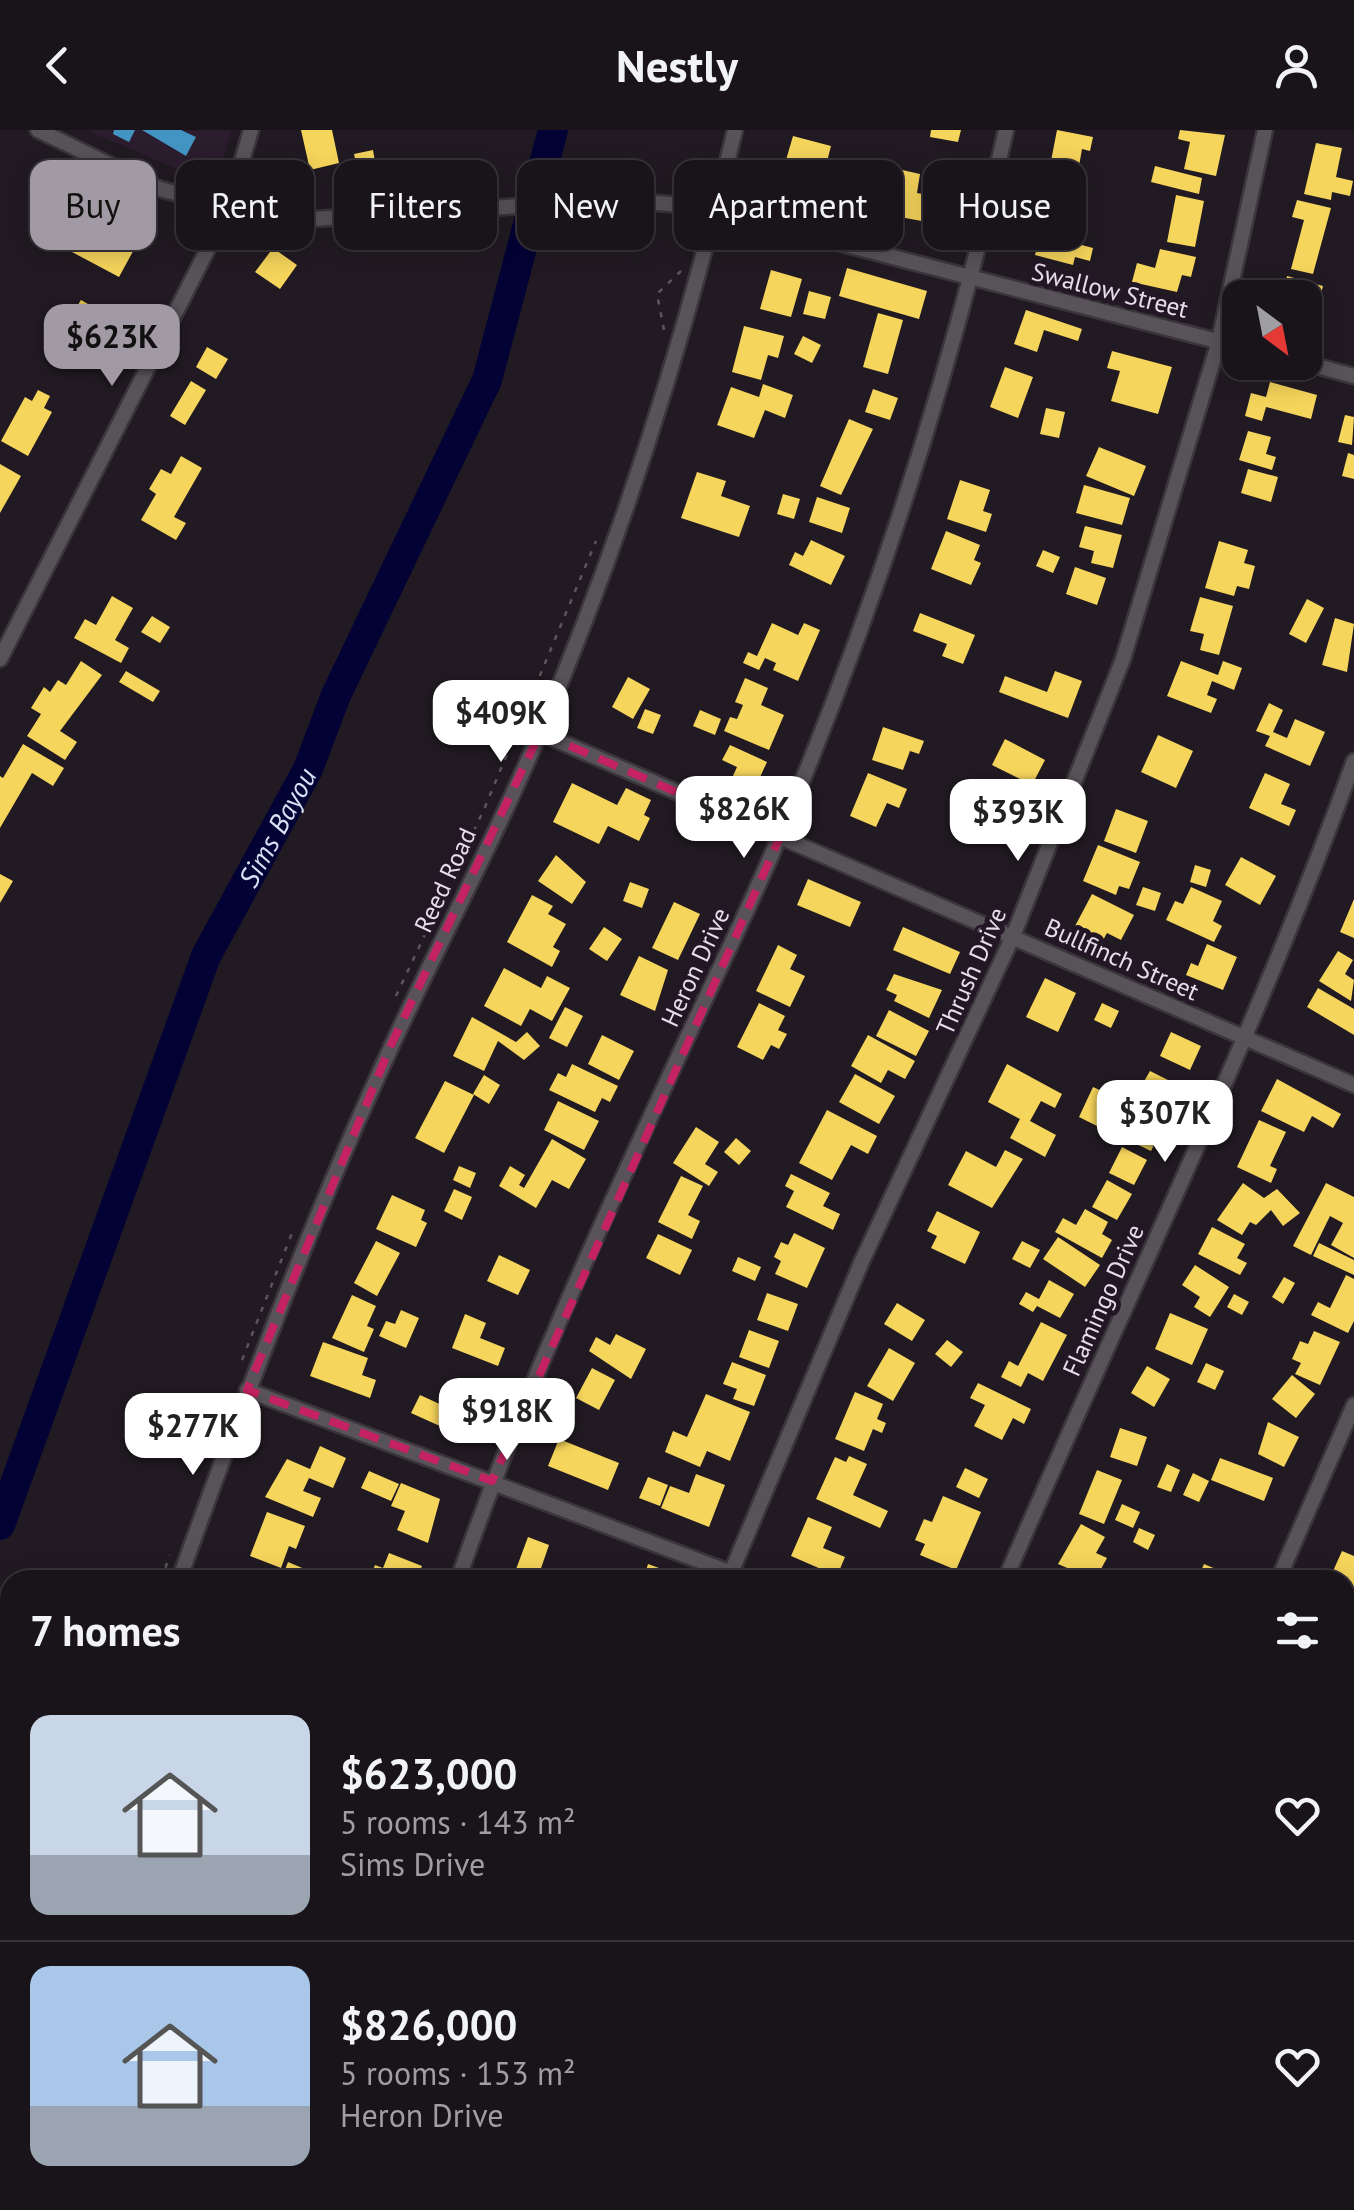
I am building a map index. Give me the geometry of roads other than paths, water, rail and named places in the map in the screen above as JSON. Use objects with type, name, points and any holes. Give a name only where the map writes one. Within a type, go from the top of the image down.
[{"type":"street","name":"Swallow Street","points":[[38,130],[176,193]]},
{"type":"street","points":[[242,160],[251,130]]},
{"type":"street","name":"Reed Road","points":[[728,160],[735,130]]},
{"type":"street","name":"Heron Drive","points":[[461,1570],[492,1481],[646,1128],[780,837],[868,612],[973,278],[1006,130]]},
{"type":"street","name":"Thrush Drive","points":[[733,1570],[862,1261],[1014,936],[1124,659],[1219,341],[1265,130]]},
{"type":"street","name":"Swallow Street","points":[[314,220],[617,200],[674,205]]},
{"type":"street","points":[[0,659],[207,250]]},
{"type":"street","name":"Reed Road","points":[[183,1570],[248,1390],[391,1046],[540,733],[606,564],[669,378],[705,250]]},
{"type":"street","name":"Swallow Street","points":[[864,250],[1222,342]]},
{"type":"street","points":[[1322,367],[1354,376]]},
{"type":"street","name":"Bullfinch Street","points":[[540,733],[1354,1085]]},
{"type":"street","name":"Flamingo Drive","points":[[1009,1570],[1118,1319],[1248,1039],[1354,761]]},
{"type":"street","points":[[248,1390],[715,1570]]},
{"type":"street","points":[[1282,1570],[1354,1405]]},
{"type":"waterway","name":"Sims Bayou","points":[[0,1525],[206,956],[308,769],[336,695],[487,380],[553,130]]}]
